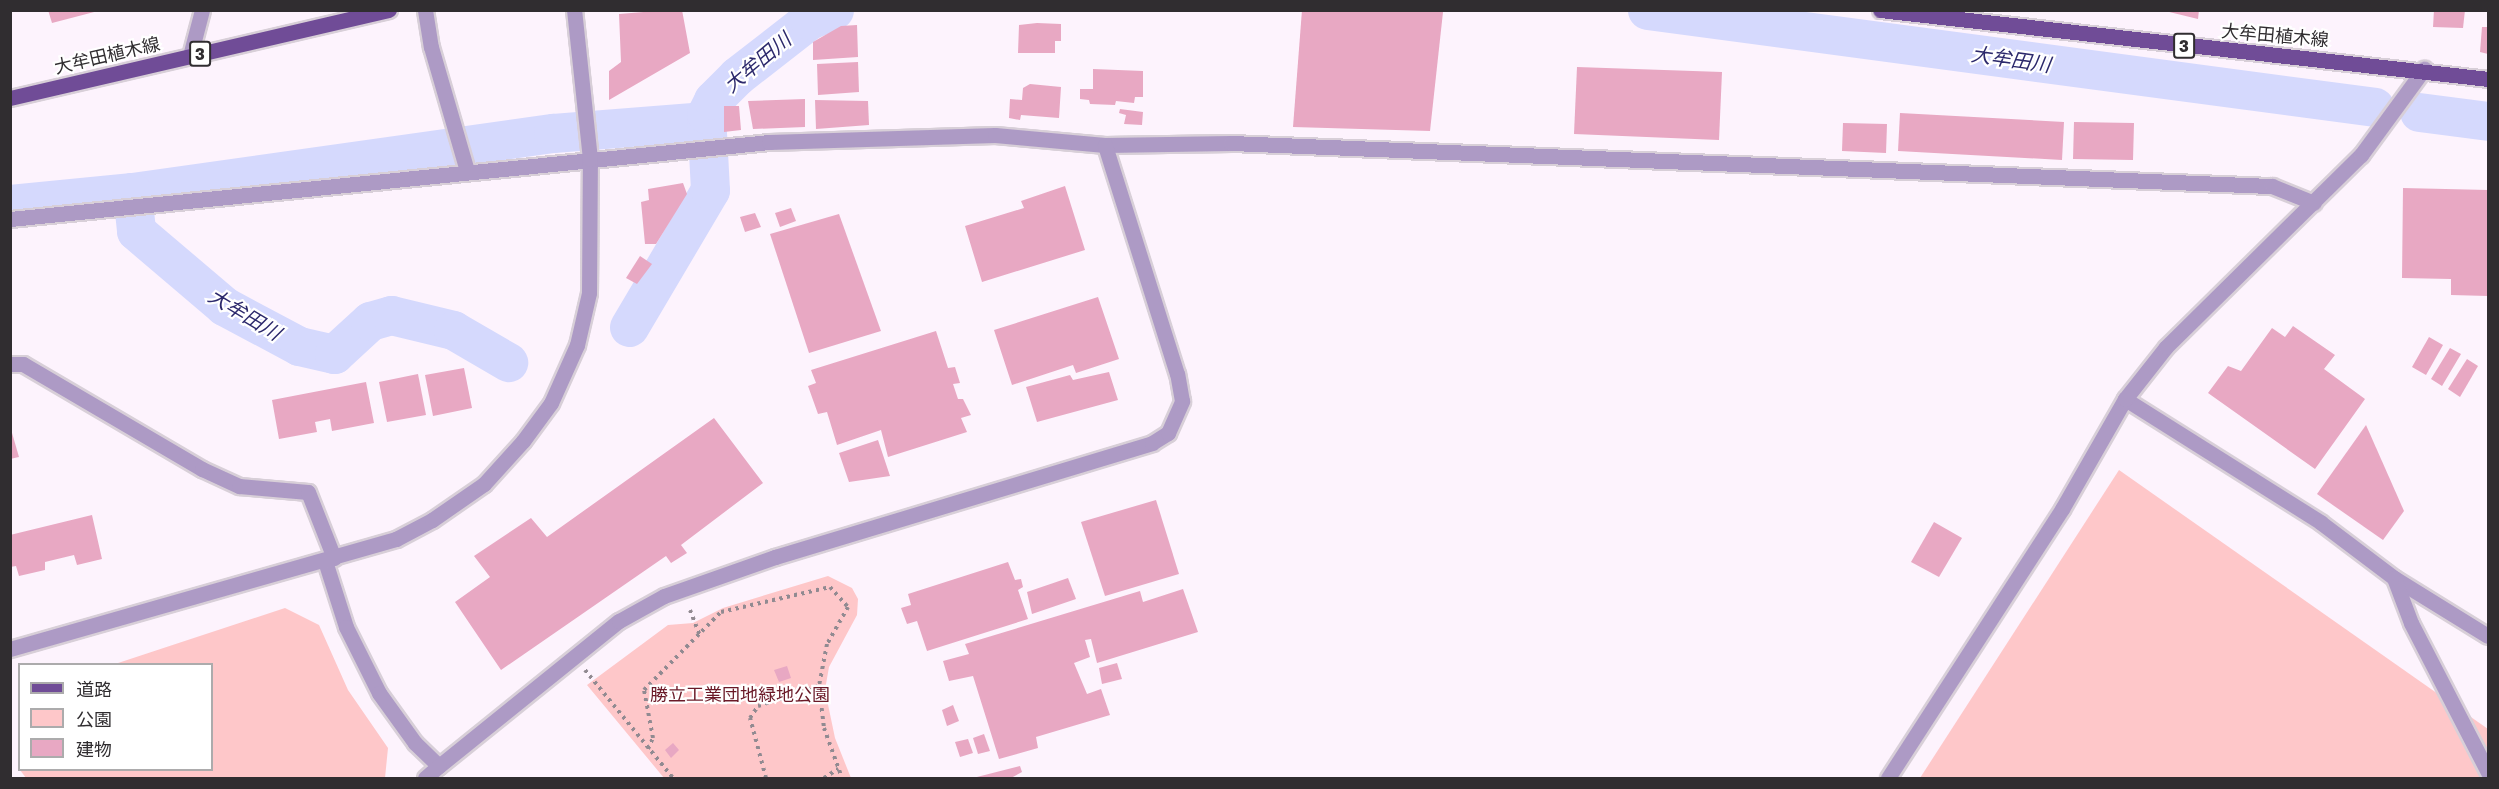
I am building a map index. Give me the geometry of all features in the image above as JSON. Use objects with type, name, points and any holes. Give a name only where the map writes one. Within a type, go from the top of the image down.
[{"type":"main road","name":"大牟田植木線","points":[[10,98],[389,10]]},
{"type":"main road","name":"大牟田植木線","points":[[1880,10],[2187,47],[2424,69],[2488,79]]},
{"type":"street","points":[[190,56],[202,10]]},
{"type":"street","points":[[425,10],[431,47],[465,166]]},
{"type":"street","points":[[10,649],[396,539],[432,520],[484,484],[551,403],[576,345],[589,293],[589,153],[574,10]]},
{"type":"street","points":[[1888,778],[2062,509],[2125,399],[2166,347],[2361,154],[2424,69]]},
{"type":"street","points":[[10,219],[117,210],[465,166],[589,153],[703,150],[780,141],[984,135],[1105,145],[1231,143],[2272,186],[2314,203]]},
{"type":"street","points":[[425,778],[619,621],[664,596],[707,579],[1152,443],[1168,433],[1182,401],[1178,374],[1105,145]]},
{"type":"street","points":[[10,364],[23,364],[202,469],[239,486],[308,492],[330,559],[346,627],[379,693],[415,743],[439,766]]},
{"type":"street","points":[[2125,399],[2320,522],[2394,578],[2488,636]]},
{"type":"street","points":[[2394,578],[2411,623],[2488,772]]},
{"type":"path","points":[[648,749],[654,738],[644,690],[721,612],[830,587],[848,608],[827,644],[819,686],[824,728],[842,778]]},
{"type":"path","points":[[690,610],[699,634]]},
{"type":"path","points":[[574,656],[673,778]]},
{"type":"path","points":[[766,778],[750,718],[758,706],[819,686]]},
{"type":"path","points":[[824,778],[838,769]]},
{"type":"green space","points":[[2119,470],[2488,729],[2488,778],[1920,778]]},
{"type":"green space","name":"勝立工業団地緑地公園","points":[[828,576],[852,588],[858,599],[857,615],[829,667],[825,690],[835,738],[851,778],[664,778],[587,685],[668,625],[693,623],[723,608]]},
{"type":"green space","points":[[285,608],[319,625],[348,690],[388,748],[385,778],[26,778],[21,771],[213,771],[213,663],[118,663]]},
{"type":"building","points":[[48,10],[98,10],[98,11],[52,23]]},
{"type":"building","points":[[682,10],[690,53],[609,100],[609,71],[621,62],[619,14]]},
{"type":"building","points":[[1302,10],[1443,12],[1430,131],[1293,127]]},
{"type":"building","points":[[2161,10],[2199,10],[2198,19]]},
{"type":"building","points":[[2434,10],[2465,10],[2463,28],[2433,27]]},
{"type":"building","points":[[1061,24],[1061,41],[1055,41],[1055,53],[1018,53],[1019,25]]},
{"type":"building","points":[[857,25],[858,57],[813,60],[813,42],[841,26]]},
{"type":"building","points":[[2482,27],[2488,27],[2488,54],[2480,52]]},
{"type":"building","points":[[858,62],[859,92],[818,95],[817,64]]},
{"type":"building","points":[[1577,67],[1722,72],[1719,140],[1574,134]]},
{"type":"building","points":[[1093,69],[1143,71],[1143,97],[1135,97],[1134,103],[1116,101],[1115,105],[1090,104],[1089,100],[1080,99],[1080,89],[1093,89]]},
{"type":"building","points":[[1030,84],[1061,87],[1059,118],[1021,115],[1020,120],[1009,118],[1010,99],[1022,100],[1023,88]]},
{"type":"building","points":[[805,99],[805,127],[753,129],[748,101]]},
{"type":"building","points":[[815,100],[868,101],[869,125],[816,129]]},
{"type":"building","points":[[724,106],[739,106],[741,130],[724,132]]},
{"type":"building","points":[[1120,109],[1143,112],[1142,125],[1124,124],[1126,115],[1119,113]]},
{"type":"building","points":[[1900,113],[2064,122],[2062,160],[1898,151]]},
{"type":"building","points":[[2074,122],[2134,123],[2133,160],[2073,159]]},
{"type":"building","points":[[1843,123],[1887,124],[1886,153],[1842,151]]},
{"type":"building","points":[[683,183],[687,194],[656,244],[645,244],[641,202],[649,200],[648,189]]},
{"type":"building","points":[[1065,186],[1085,250],[982,282],[965,226],[1024,208],[1021,201]]},
{"type":"building","points":[[2403,188],[2488,190],[2488,296],[2451,295],[2451,279],[2402,278]]},
{"type":"building","points":[[791,208],[796,221],[780,227],[775,213]]},
{"type":"building","points":[[755,213],[761,227],[745,232],[740,217]]},
{"type":"building","points":[[839,214],[881,331],[809,353],[770,234]]},
{"type":"building","points":[[640,256],[652,264],[637,284],[626,278]]},
{"type":"building","points":[[1098,297],[1119,359],[1076,373],[1073,365],[1012,385],[994,330]]},
{"type":"building","points":[[2293,326],[2335,355],[2324,369],[2365,399],[2315,469],[2208,393],[2228,366],[2241,371],[2272,328],[2285,337]]},
{"type":"building","points":[[936,331],[948,368],[955,367],[960,383],[953,384],[958,399],[963,399],[971,415],[961,418],[967,432],[888,457],[881,430],[837,445],[827,412],[818,414],[808,386],[816,383],[811,370]]},
{"type":"building","points":[[2429,337],[2443,345],[2426,375],[2412,367]]},
{"type":"building","points":[[2450,348],[2461,354],[2442,386],[2431,379]]},
{"type":"building","points":[[2467,359],[2478,366],[2460,397],[2448,389]]},
{"type":"building","points":[[464,368],[472,408],[433,416],[425,375]]},
{"type":"building","points":[[1109,372],[1118,400],[1037,422],[1026,387],[1070,375],[1073,380]]},
{"type":"building","points":[[418,374],[426,415],[387,422],[379,382]]},
{"type":"building","points":[[366,382],[374,423],[332,431],[330,419],[315,422],[317,432],[279,439],[272,400]]},
{"type":"building","points":[[714,418],[763,483],[681,545],[687,553],[671,563],[666,556],[501,670],[455,602],[490,577],[474,556],[531,518],[547,537]]},
{"type":"building","points":[[2366,425],[2404,511],[2383,540],[2317,494]]},
{"type":"building","points":[[10,426],[19,457],[10,459]]},
{"type":"building","points":[[878,440],[890,476],[849,482],[839,453]]},
{"type":"building","points":[[1156,500],[1179,574],[1105,596],[1081,522]]},
{"type":"building","points":[[92,515],[102,559],[77,565],[74,555],[45,562],[45,570],[19,576],[16,566],[10,567],[10,535]]},
{"type":"building","points":[[1934,522],[1962,538],[1939,577],[1911,562]]},
{"type":"building","points":[[1008,562],[1015,580],[1021,579],[1023,587],[1018,590],[1028,619],[927,651],[917,621],[907,624],[901,608],[911,605],[908,594]]},
{"type":"building","points":[[1068,578],[1076,599],[1032,614],[1027,592]]},
{"type":"building","points":[[1183,589],[1198,632],[1097,663],[1091,639],[1085,640],[1090,657],[1074,663],[1087,694],[1101,689],[1110,715],[1036,737],[1038,748],[999,759],[973,676],[949,681],[943,661],[969,654],[965,644],[1140,591],[1143,602]]},
{"type":"building","points":[[1117,663],[1122,679],[1102,684],[1099,668]]},
{"type":"building","points":[[787,666],[791,678],[779,682],[774,670]]},
{"type":"building","points":[[953,705],[959,721],[947,726],[942,710]]},
{"type":"building","points":[[984,734],[990,751],[978,754],[973,738]]},
{"type":"building","points":[[968,739],[973,753],[960,757],[955,742]]},
{"type":"building","points":[[673,743],[679,750],[671,758],[665,750]]},
{"type":"building","points":[[1020,766],[1022,772],[1011,778],[973,778]]},
{"type":"waterway","name":"大牟田川","points":[[629,327],[710,190],[706,114],[713,100],[737,76],[809,20],[834,10]]},
{"type":"waterway","name":"大牟田川","points":[[1647,10],[2375,107]]},
{"type":"waterway","name":"大牟田川","points":[[2419,112],[2488,121]]},
{"type":"waterway","points":[[132,192],[553,133],[706,121]]},
{"type":"waterway","name":"大牟田川","points":[[10,204],[132,192],[136,231],[224,306],[299,346],[334,354],[370,321],[391,315],[453,330],[508,362]]}]
